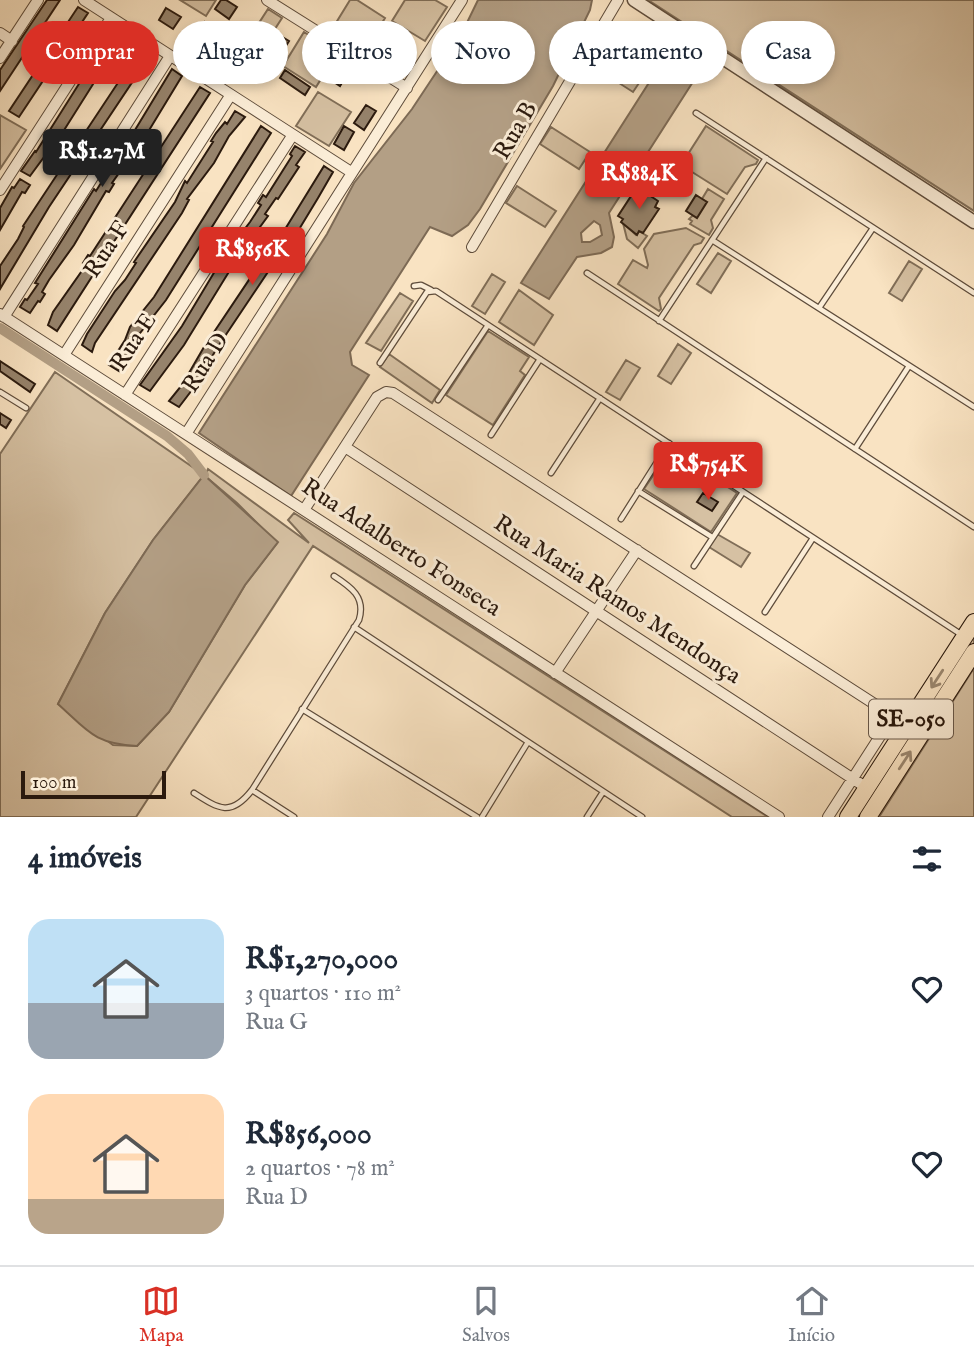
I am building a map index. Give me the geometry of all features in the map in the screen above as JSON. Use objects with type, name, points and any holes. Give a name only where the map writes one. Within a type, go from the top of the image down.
[{"type":"main road","name":"SE-050","points":[[848,817],[860,783],[900,721],[974,622]]},
{"type":"main road","name":"SE-050","points":[[868,817],[974,652]]},
{"type":"street","points":[[0,58],[38,0]]},
{"type":"street","points":[[84,0],[351,172]]},
{"type":"street","points":[[267,0],[407,88]]},
{"type":"street","name":"Rua B","points":[[472,247],[618,0]]},
{"type":"street","points":[[634,0],[974,222]]},
{"type":"street","name":"Rua D","points":[[186,434],[407,88],[458,1]]},
{"type":"street","points":[[0,190],[111,18]]},
{"type":"street","points":[[0,33],[12,41]]},
{"type":"street","points":[[2,315],[170,57]]},
{"type":"street","name":"Rua F","points":[[64,355],[230,96]]},
{"type":"street","name":"Rua E","points":[[125,395],[292,136]]},
{"type":"street","name":"Rua Adalberto Fonseca","points":[[2,315],[779,817]]},
{"type":"street","points":[[304,510],[377,397],[386,392],[397,395],[900,721]]},
{"type":"street","name":"Rua Maria Ramos Mendonça","points":[[345,447],[860,783]]},
{"type":"street","points":[[555,673],[637,550]]},
{"type":"street","points":[[828,817],[860,783]]},
{"type":"lane","points":[[696,113],[974,293]]},
{"type":"lane","points":[[659,321],[766,158]]},
{"type":"lane","points":[[819,308],[873,228]]},
{"type":"lane","points":[[712,240],[974,407]]},
{"type":"lane","points":[[587,273],[974,527]]},
{"type":"lane","points":[[414,286],[421,285],[436,290],[964,637]]},
{"type":"lane","points":[[380,363],[424,296],[431,290]]},
{"type":"lane","points":[[438,400],[488,325]]},
{"type":"lane","points":[[491,435],[540,359]]},
{"type":"lane","points":[[855,449],[909,366]]},
{"type":"lane","points":[[0,393],[26,408]]},
{"type":"lane","points":[[551,473],[600,398]]},
{"type":"lane","points":[[621,519],[669,443]]},
{"type":"lane","points":[[638,491],[712,537]]},
{"type":"lane","points":[[694,566],[743,492]]},
{"type":"lane","points":[[765,612],[813,538]]},
{"type":"lane","points":[[194,793],[216,808],[225,808],[244,801],[252,790],[361,614],[358,594],[334,576]]},
{"type":"lane","points":[[354,627],[642,817]]},
{"type":"lane","points":[[302,709],[479,817],[528,743]]},
{"type":"lane","points":[[252,790],[294,817]]},
{"type":"lane","points":[[587,817],[603,792]]},
{"type":"shaded area","points":[[180,0],[216,0],[206,16]]},
{"type":"shaded area","points":[[350,0],[357,0],[385,18],[383,21],[337,21]]},
{"type":"shaded area","points":[[405,0],[435,0],[447,7],[438,21],[431,21],[431,32],[425,41],[417,36],[417,21],[392,21]]},
{"type":"shaded area","points":[[478,0],[592,0],[585,21],[549,21],[549,84],[554,84],[553,86],[468,225],[452,236],[430,227],[350,352],[352,365],[369,375],[291,496],[199,433],[327,234],[354,183],[431,80],[431,84],[535,84],[535,21],[468,21]]},
{"type":"shaded area","points":[[648,0],[974,0],[974,211],[778,84],[835,84],[835,21],[741,21],[741,60],[727,51],[727,21],[680,21]]},
{"type":"shaded area","points":[[268,9],[282,18],[280,21],[260,21]]},
{"type":"shaded area","points":[[302,35],[302,78],[288,69],[288,58]]},
{"type":"shaded area","points":[[621,84],[638,84],[633,92]]},
{"type":"shaded area","points":[[648,84],[692,84],[609,213],[614,237],[612,247],[601,253],[577,257],[549,299],[521,283]],"holes":[[[594,221],[600,225],[602,235],[590,242],[582,242],[581,233]]]},
{"type":"shaded area","points":[[318,92],[351,112],[329,146],[296,126]]},
{"type":"shaded area","points":[[0,115],[26,130],[0,169]]},
{"type":"shaded area","points":[[706,126],[758,160],[756,164],[745,167],[727,194],[681,165]]},
{"type":"shaded area","points":[[551,127],[590,152],[579,169],[540,144]]},
{"type":"shaded area","points":[[660,172],[665,174],[663,181],[669,185],[666,193],[653,184]]},
{"type":"shaded area","points":[[517,186],[556,211],[545,227],[506,203]]},
{"type":"shaded area","points":[[708,189],[724,199],[711,220],[713,228],[709,235],[690,224],[692,221],[689,219],[707,202],[702,199]]},
{"type":"shaded area","points":[[623,223],[636,235],[639,231],[647,236],[638,248],[627,239]]},
{"type":"shaded area","points":[[686,228],[704,238],[701,243],[694,245],[659,298],[659,311],[618,284],[633,260],[647,268],[644,249],[654,234]]},
{"type":"shaded area","points":[[718,253],[731,261],[711,293],[697,284]]},
{"type":"shaded area","points":[[909,261],[922,269],[902,301],[889,293]]},
{"type":"shaded area","points":[[492,274],[505,282],[485,314],[472,306]]},
{"type":"shaded area","points":[[519,290],[553,315],[534,345],[499,322]]},
{"type":"shaded area","points":[[400,293],[413,301],[381,351],[366,343]]},
{"type":"shaded area","points":[[488,331],[529,357],[520,371],[525,375],[493,425],[446,395]]},
{"type":"shaded area","points":[[678,344],[691,353],[671,384],[658,376]]},
{"type":"shaded area","points":[[389,354],[440,390],[432,403],[380,367]]},
{"type":"shaded area","points":[[626,360],[640,368],[620,400],[606,392]]},
{"type":"shaded area","points":[[55,372],[204,475],[153,540],[105,613],[58,704],[113,745],[137,746],[169,712],[245,585],[277,543],[205,476],[208,469],[309,543],[288,520],[294,513],[768,817],[732,817],[313,546],[136,817],[0,817],[0,454]]},
{"type":"shaded area","points":[[670,450],[737,493],[711,532],[644,489]]},
{"type":"shaded area","points":[[204,475],[278,542],[245,585],[169,712],[137,746],[101,739],[85,729],[58,704],[105,613],[153,540]]},
{"type":"shaded area","points":[[717,534],[750,553],[741,567],[709,547]]},
{"type":"shaded area","points":[[974,633],[974,643],[862,817],[854,817]]},
{"type":"shaded area","points":[[974,668],[974,817],[879,817]]},
{"type":"building","points":[[47,0],[60,0],[46,21],[33,21]]},
{"type":"building","points":[[221,0],[237,7],[229,19],[215,9]]},
{"type":"building","points":[[78,7],[88,13],[83,21],[69,21]]},
{"type":"building","points":[[166,8],[181,17],[178,21],[173,21],[173,29],[159,20]]},
{"type":"building","points":[[21,39],[21,59],[0,91],[0,70]]},
{"type":"building","points":[[172,69],[173,84],[177,84],[49,280],[40,302],[38,301],[30,313],[20,307],[38,284],[35,283],[94,189],[96,191],[106,175],[104,173],[135,130]]},
{"type":"building","points":[[288,72],[310,87],[305,95],[288,83]]},
{"type":"building","points":[[27,84],[41,84],[19,117],[9,111]]},
{"type":"building","points":[[79,84],[93,84],[49,154],[47,153],[30,176],[21,171]]},
{"type":"building","points":[[117,84],[131,84],[49,207],[0,289],[0,266],[18,239],[23,226]]},
{"type":"building","points":[[200,87],[210,93],[104,257],[102,256],[90,273],[93,275],[57,331],[48,325],[53,312]]},
{"type":"building","points":[[366,105],[376,111],[364,130],[354,123]]},
{"type":"building","points":[[235,111],[245,117],[187,199],[189,200],[182,213],[95,343],[92,352],[82,345],[87,334],[136,263],[134,262],[175,202],[185,181],[187,183],[216,133],[225,122],[227,124]]},
{"type":"building","points":[[261,126],[271,133],[166,300],[137,337],[119,371],[109,365],[130,327],[154,297]]},
{"type":"building","points":[[344,126],[354,132],[344,150],[334,144]]},
{"type":"building","points":[[295,146],[305,152],[296,165],[299,167],[265,214],[268,216],[238,257],[184,345],[150,391],[140,385],[182,326],[224,256],[250,222],[261,205],[258,203],[263,195],[266,197],[292,156],[290,154]]},
{"type":"building","points":[[324,166],[333,172],[292,241],[290,239],[179,407],[169,401],[277,238],[279,239]]},
{"type":"building","points":[[20,179],[30,185],[25,193],[22,192],[0,230],[0,208]]},
{"type":"building","points":[[637,187],[658,201],[655,207],[659,209],[643,233],[639,231],[637,235],[621,222],[623,219],[618,216]]},
{"type":"building","points":[[696,195],[707,202],[697,218],[686,211]]},
{"type":"building","points":[[0,361],[35,384],[30,392],[0,371]]},
{"type":"building","points":[[0,413],[11,420],[6,428],[0,424]]},
{"type":"building","points":[[703,493],[718,502],[712,511],[697,502]]},
{"type":"waterway","points":[[0,328],[167,436],[188,454],[204,475]]}]
